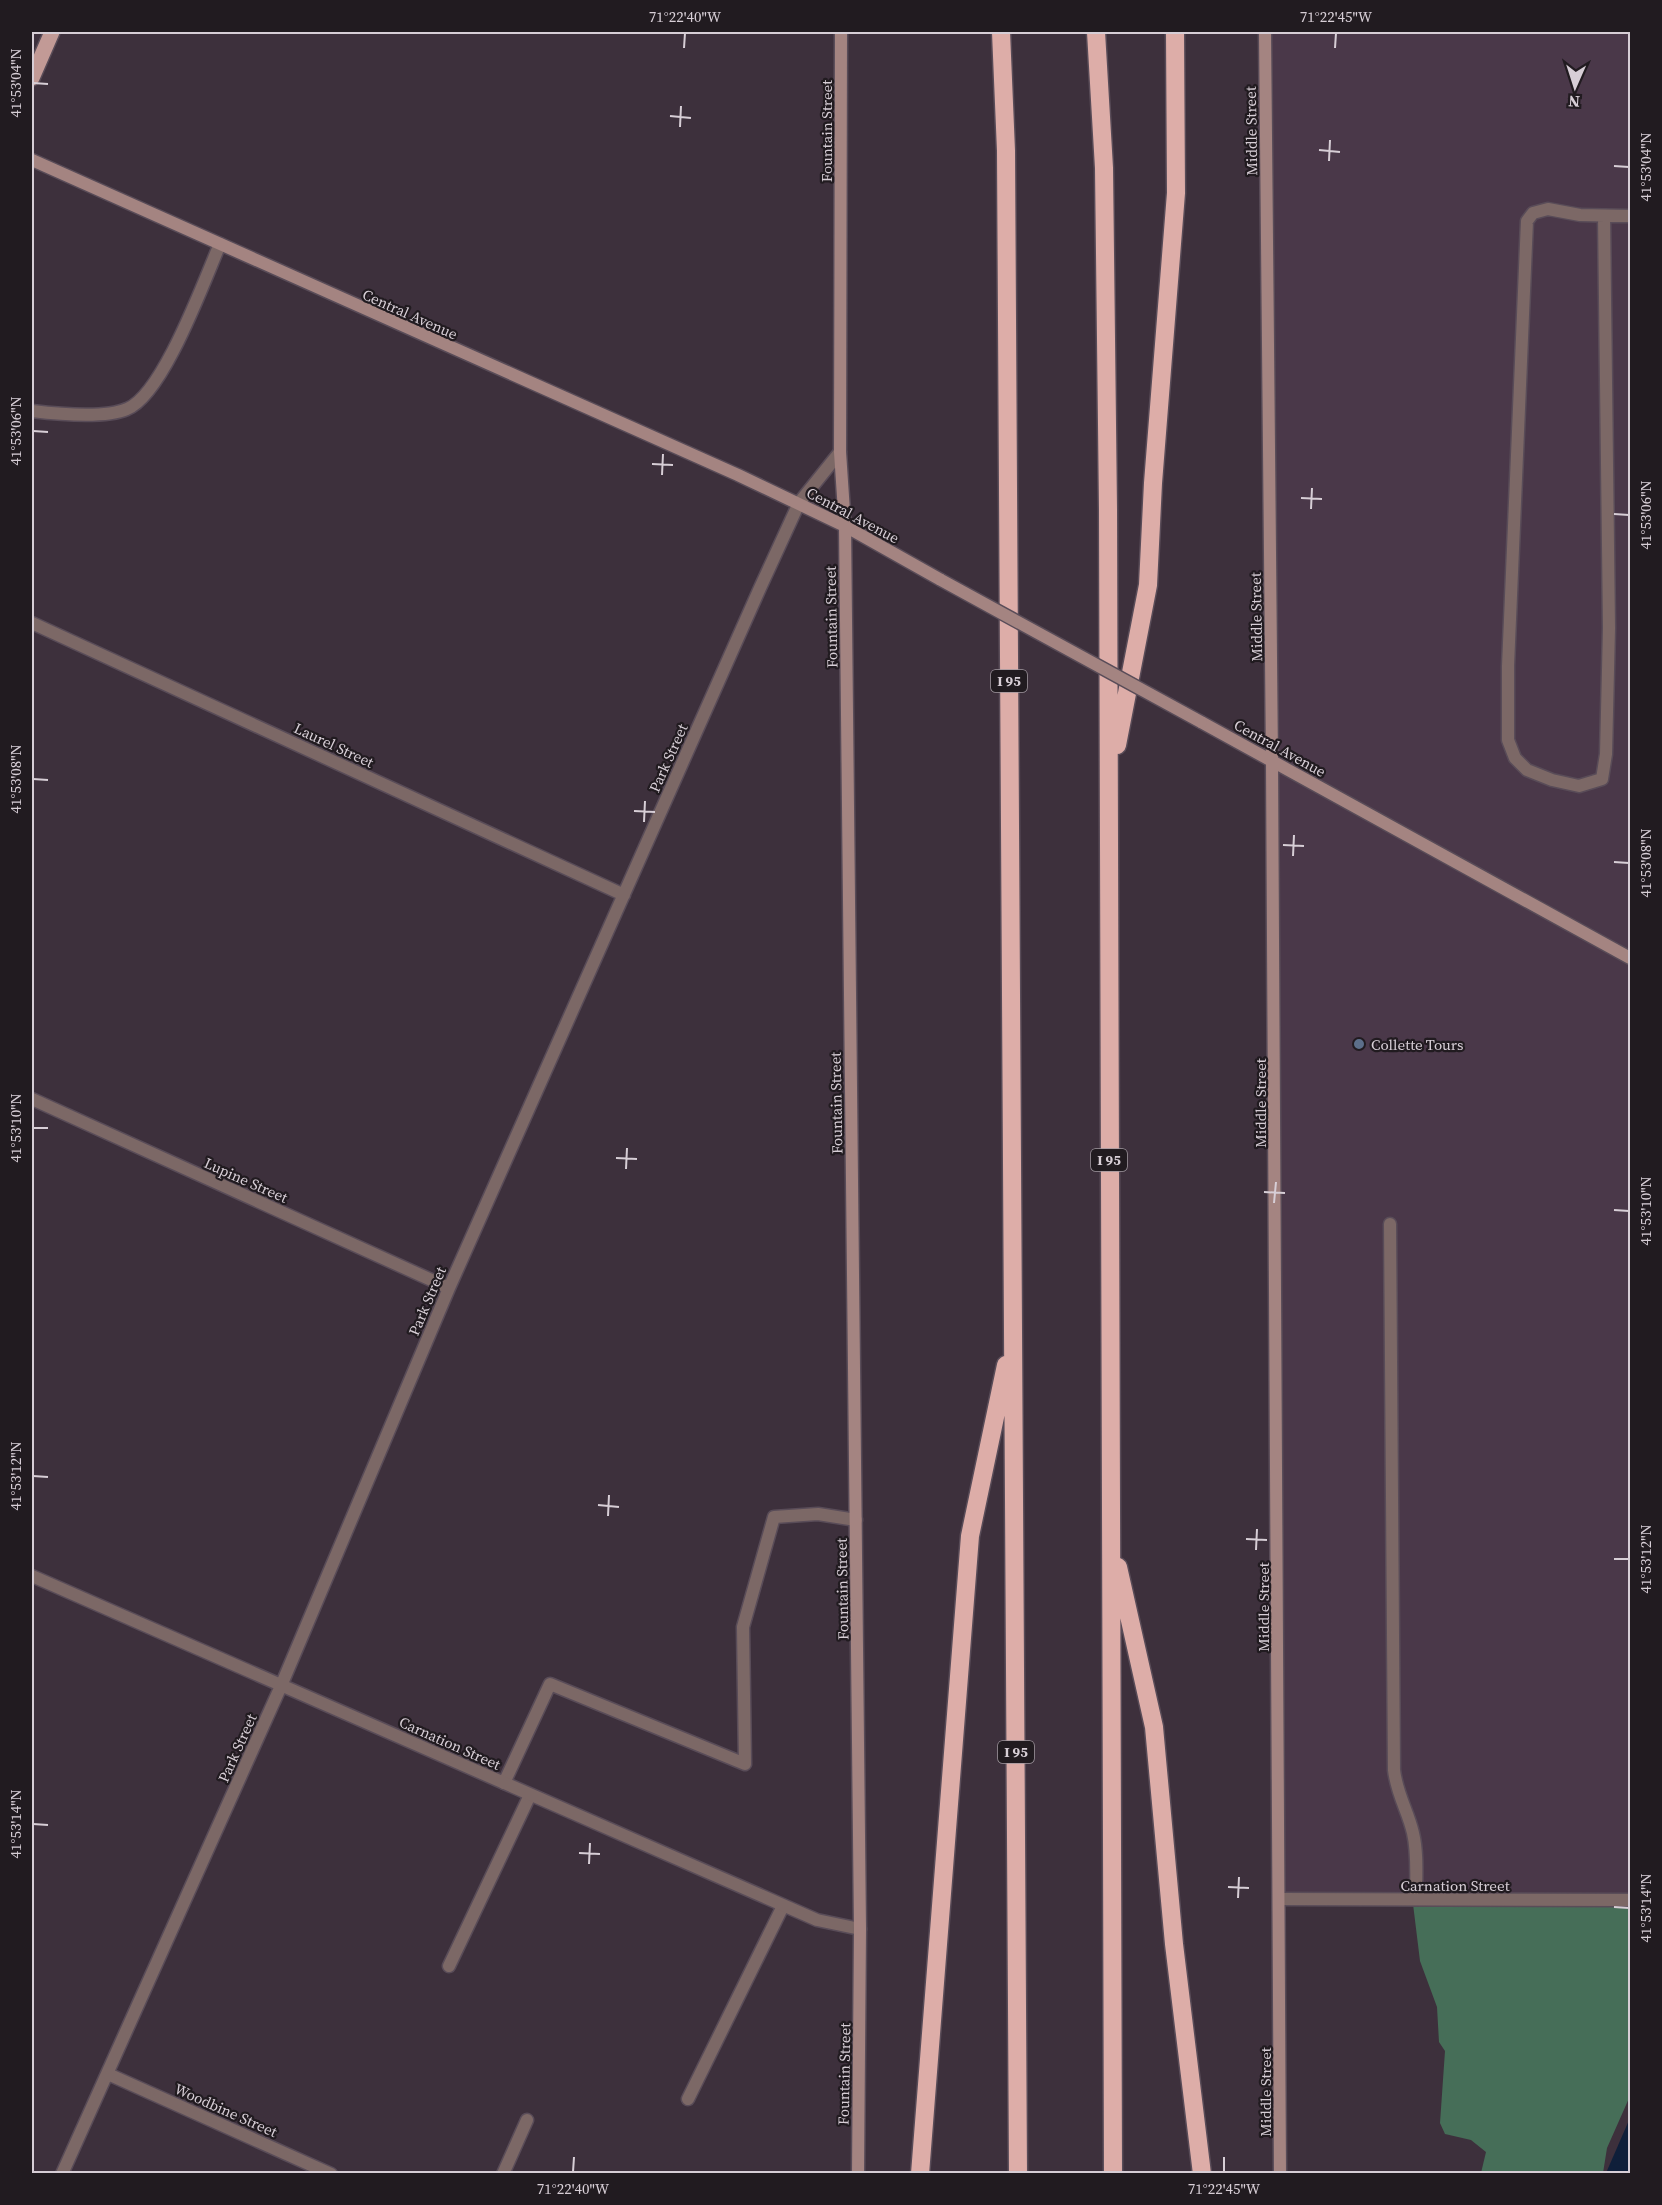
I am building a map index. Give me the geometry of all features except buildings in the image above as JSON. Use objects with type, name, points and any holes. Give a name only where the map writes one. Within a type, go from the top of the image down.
[{"type":"highway","name":"I 95","points":[[1000,32],[1006,163],[1018,2174]]},
{"type":"highway","name":"I 95","points":[[1096,32],[1101,100],[1105,225],[1113,2174]]},
{"type":"highway","points":[[1109,785],[1148,585],[1153,483],[1176,193],[1175,32]]},
{"type":"highway","points":[[920,2174],[970,1536],[1014,1331]]},
{"type":"highway","points":[[1110,1534],[1154,1727],[1174,1944],[1202,2174]]},
{"type":"main road","points":[[32,78],[52,32]]},
{"type":"street","name":"Fountain Street","points":[[842,32],[840,452],[845,526],[856,1520],[860,1929],[858,2174]]},
{"type":"street","name":"Middle Street","points":[[1265,32],[1280,1899],[1280,2174]]},
{"type":"street","name":"Central Avenue","points":[[32,160],[799,503],[845,526],[1630,958]]},
{"type":"street","points":[[1604,216],[1609,616],[1606,754],[1602,779],[1579,786],[1527,770],[1515,758],[1508,740],[1508,666],[1527,221],[1533,213],[1548,209],[1580,215],[1630,216]]},
{"type":"street","points":[[32,411],[74,416],[128,409],[157,382],[220,244]]},
{"type":"street","name":"Park Street","points":[[62,2174],[281,1686],[449,1288],[799,503],[840,452]]},
{"type":"street","name":"Laurel Street","points":[[32,623],[624,895]]},
{"type":"street","name":"Lupine Street","points":[[32,1099],[449,1288]]},
{"type":"street","points":[[1390,1224],[1394,1770],[1399,1800],[1413,1831],[1416,1899]]},
{"type":"street","points":[[504,1783],[550,1684],[745,1764],[743,1627],[774,1517],[819,1514],[856,1520]]},
{"type":"street","name":"Carnation Street","points":[[32,1576],[783,1906],[817,1920],[860,1929]]},
{"type":"street","points":[[449,1966],[530,1795]]},
{"type":"street","name":"Carnation Street","points":[[1280,1899],[1630,1900]]},
{"type":"street","points":[[688,2100],[783,1906]]},
{"type":"street","name":"Woodbine Street","points":[[108,2073],[331,2174]]},
{"type":"street","points":[[503,2174],[527,2120]]},
{"type":"shaded area","points":[[1261,32],[1630,32],[1630,1896],[1276,1900],[1272,774]]},
{"type":"green space","points":[[1630,1896],[1630,2096],[1607,2148],[1603,2173],[1481,2173],[1486,2152],[1471,2140],[1445,2134],[1440,2123],[1445,2051],[1439,2042],[1437,2007],[1420,1961],[1413,1904]]},
{"type":"water","points":[[1630,2118],[1630,2173],[1606,2173]]},
{"type":"place","name":"Collette Tours","points":[[1359,1044]]}]
